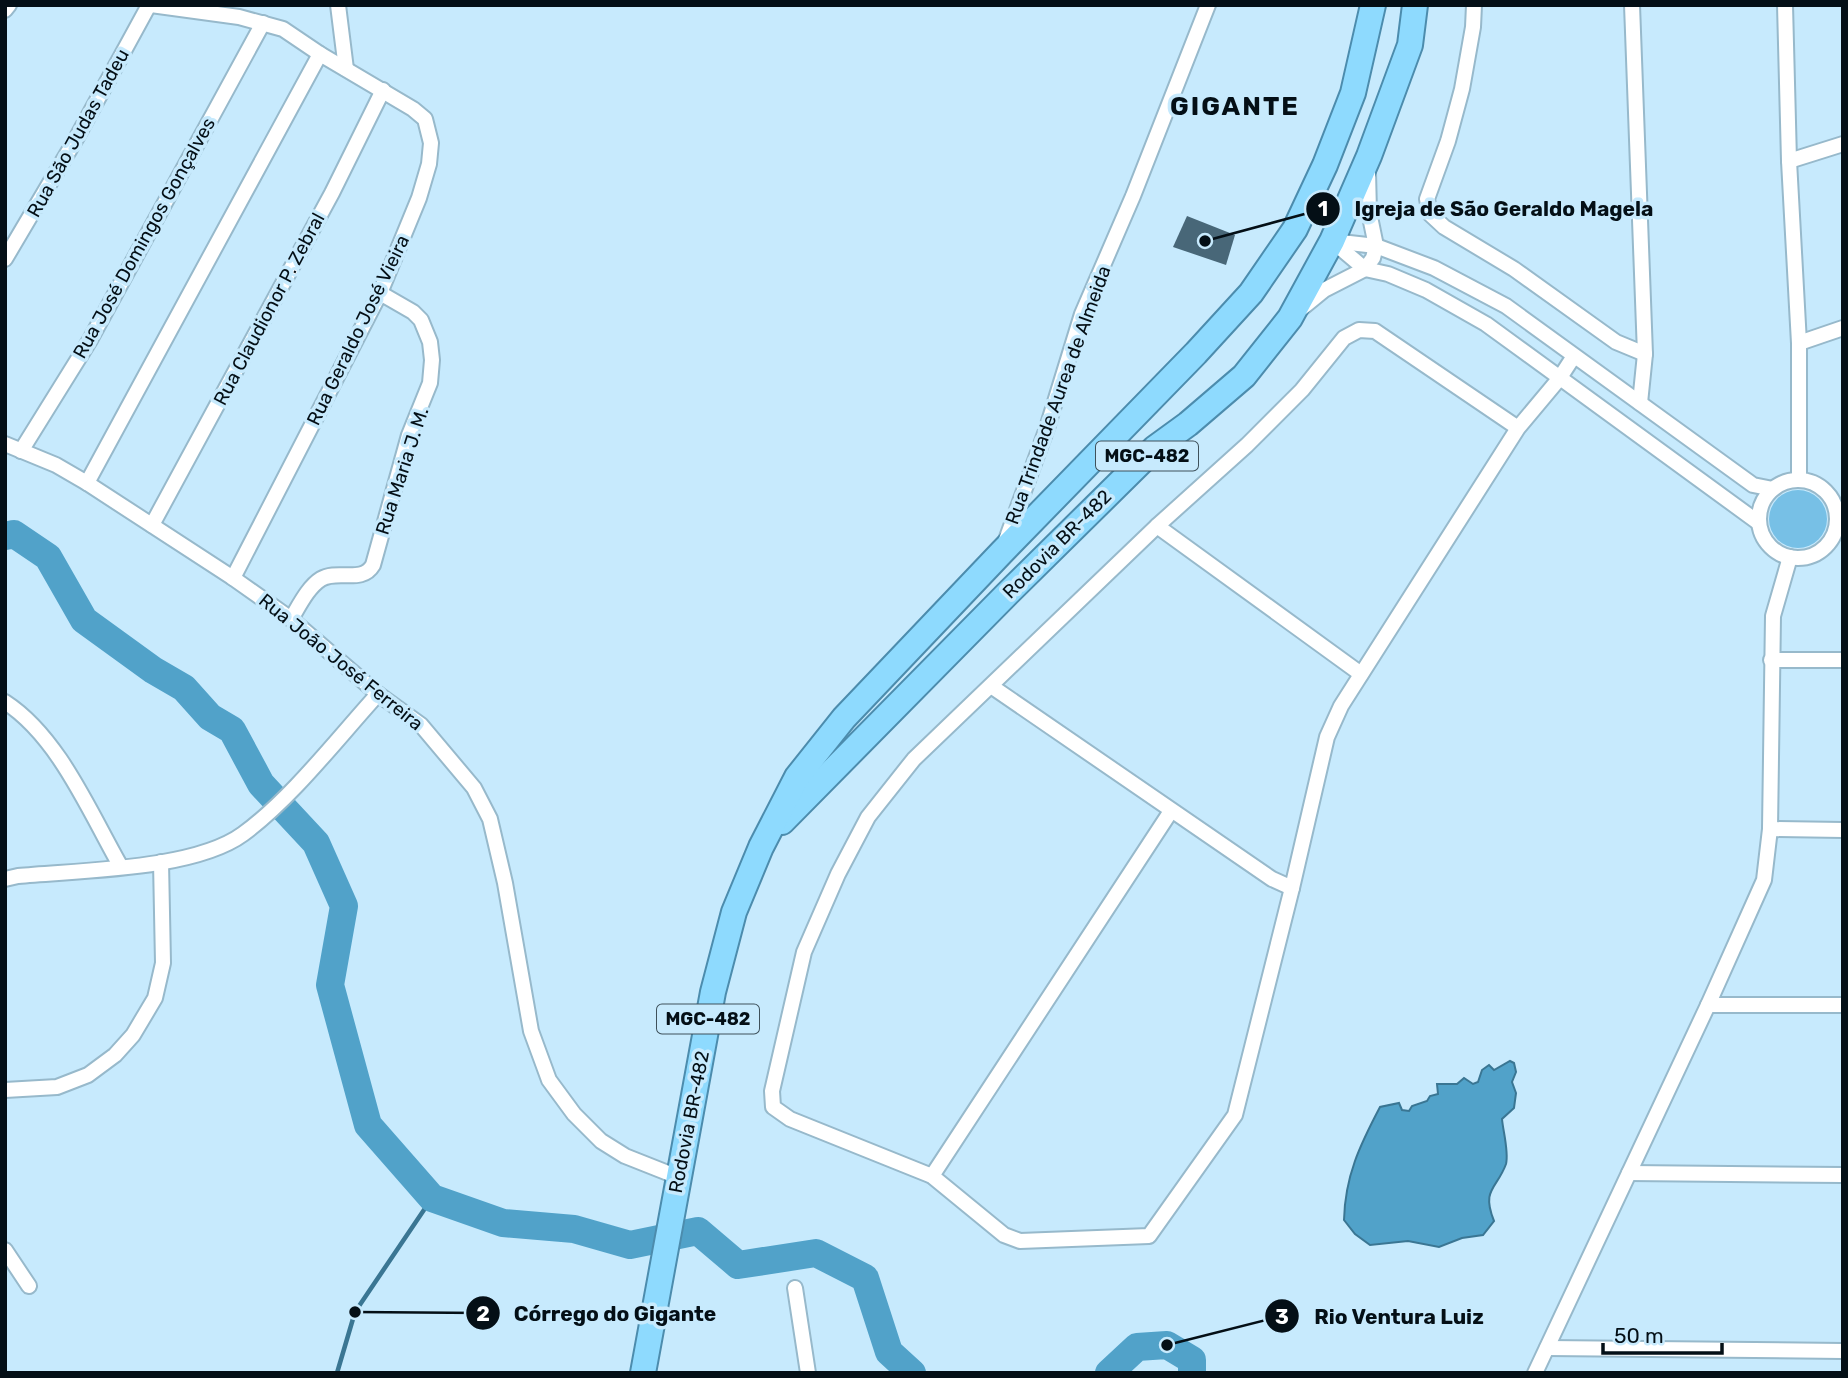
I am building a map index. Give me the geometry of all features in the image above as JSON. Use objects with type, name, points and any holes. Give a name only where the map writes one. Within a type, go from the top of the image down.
[{"type":"highway","name":"Rodovia BR-482","points":[[643,1373],[713,992],[734,912],[797,778],[844,718],[1251,293],[1295,229],[1325,165],[1353,93],[1373,5]]},
{"type":"highway","name":"Rodovia BR-482","points":[[767,837],[1155,448],[1244,376],[1290,318],[1332,241],[1369,156],[1410,45],[1415,5]]},
{"type":"highway","points":[[1295,229],[1319,233],[1332,241]]},
{"type":"street","points":[[5,10],[9,5]]},
{"type":"street","name":"Rua Geraldo José Vieira","points":[[150,5],[239,17],[283,29],[383,90],[425,120],[431,143],[419,198],[380,293],[233,578]]},
{"type":"street","name":"Rua São Judas Tadeu","points":[[5,259],[150,5]]},
{"type":"street","points":[[239,17],[255,5]]},
{"type":"street","points":[[338,5],[346,69]]},
{"type":"street","name":"Rua Trindade Aurea de Almeida","points":[[1002,552],[1047,428],[1082,314],[1133,196],[1208,5]]},
{"type":"street","points":[[1474,5],[1473,27],[1462,89],[1448,141],[1427,199],[1430,214],[1444,228],[1514,269],[1616,342],[1645,355]]},
{"type":"street","points":[[1632,5],[1645,355],[1640,403]]},
{"type":"street","points":[[1785,5],[1789,162],[1799,343],[1799,480]]},
{"type":"street","name":"Rua José Domingos Gonçalves","points":[[21,451],[90,340],[263,23]]},
{"type":"street","points":[[87,482],[320,54]]},
{"type":"street","name":"Rua Claudionor P. Zebral","points":[[152,526],[300,253],[383,90]]},
{"type":"street","points":[[1789,162],[1843,144]]},
{"type":"street","points":[[1290,318],[1324,290],[1365,269],[1373,258],[1376,246],[1369,212],[1369,156]]},
{"type":"street","points":[[1332,241],[1376,246],[1434,268],[1484,292],[1753,485],[1773,489]]},
{"type":"street","points":[[1332,241],[1365,269],[1401,279],[1472,314],[1759,523]]},
{"type":"street","points":[[1472,314],[1480,305],[1484,292]]},
{"type":"street","name":"Rua Maria J. M.","points":[[291,619],[320,579],[361,575],[368,572],[373,565],[409,435],[430,383],[430,342],[421,320],[413,312],[380,293]]},
{"type":"street","points":[[1799,343],[1843,328]]},
{"type":"street","points":[[1518,428],[1376,331],[1359,330],[1344,338],[1302,390],[1247,445],[1157,526],[914,759],[869,817],[838,874],[804,952],[772,1091],[773,1107],[790,1119],[932,1176],[1004,1235],[1020,1241],[1149,1236],[1235,1115],[1327,737],[1341,706],[1518,428],[1559,379],[1574,356]]},
{"type":"street","name":"Rua João José Ferreira","points":[[5,444],[56,465],[87,482],[233,578],[291,619],[378,694],[421,724],[474,788],[490,819],[505,883],[531,1031],[549,1080],[574,1114],[601,1141],[625,1156],[678,1177]]},
{"type":"street","points":[[1799,480],[1808,481],[1824,490],[1839,513],[1834,531],[1825,546],[1809,556],[1790,557],[1781,554],[1766,541],[1759,523],[1762,504],[1773,489],[1799,480]]},
{"type":"street","points":[[1157,526],[1361,674]]},
{"type":"street","points":[[1535,1373],[1764,880],[1770,829],[1773,616],[1790,557]]},
{"type":"street","points":[[1771,660],[1843,660]]},
{"type":"street","points":[[991,686],[1272,879],[1292,888]]},
{"type":"street","points":[[5,879],[161,862],[217,847],[242,835],[296,784],[378,694]]},
{"type":"street","points":[[7,705],[33,725],[55,752],[121,867]]},
{"type":"street","points":[[932,1176],[1171,811]]},
{"type":"street","points":[[1770,829],[1843,830]]},
{"type":"street","points":[[5,1090],[57,1087],[88,1075],[115,1055],[132,1035],[155,998],[163,963],[161,862]]},
{"type":"street","points":[[1708,1005],[1843,1005]]},
{"type":"street","points":[[1629,1174],[1843,1175]]},
{"type":"street","points":[[5,1250],[29,1286]]},
{"type":"street","points":[[795,1288],[808,1373]]},
{"type":"street","points":[[1547,1348],[1843,1351]]},
{"type":"shaded area","points":[[1798,490],[1809,492],[1822,503],[1827,519],[1825,530],[1814,543],[1798,548],[1787,546],[1774,535],[1769,519],[1771,508],[1782,495]]},
{"type":"shaded area","points":[[1510,1061],[1514,1063],[1516,1072],[1512,1082],[1516,1093],[1514,1108],[1502,1119],[1507,1159],[1490,1195],[1490,1210],[1494,1221],[1483,1235],[1462,1238],[1439,1247],[1408,1241],[1370,1245],[1355,1234],[1344,1220],[1347,1189],[1360,1148],[1380,1107],[1399,1103],[1402,1110],[1409,1111],[1412,1106],[1438,1094],[1437,1084],[1457,1084],[1464,1078],[1473,1084],[1478,1082],[1482,1070],[1489,1065],[1494,1070]]},
{"type":"building","points":[[1187,216],[1235,235],[1226,265],[1173,247]]},
{"type":"waterway","points":[[5,536],[14,534],[48,557],[84,620],[153,670],[184,688],[210,717],[232,730],[261,784],[316,843],[344,906],[330,985],[368,1125],[432,1198],[503,1223],[574,1229],[630,1245],[698,1231],[738,1265],[816,1253],[865,1278],[889,1352],[912,1373]]},
{"type":"waterway","points":[[337,1373],[355,1312],[432,1198]]},
{"type":"waterway","points":[[1109,1373],[1137,1347],[1167,1345],[1192,1360],[1192,1373]]},
{"type":"place","name":"Igreja de São Geraldo Magela","points":[[1205,241]]},
{"type":"place","name":"Córrego do Gigante","points":[[355,1312]]},
{"type":"place","name":"Rio Ventura Luiz","points":[[1167,1345]]},
{"type":"district","name":"GIGANTE","points":[[1235,106]]}]
